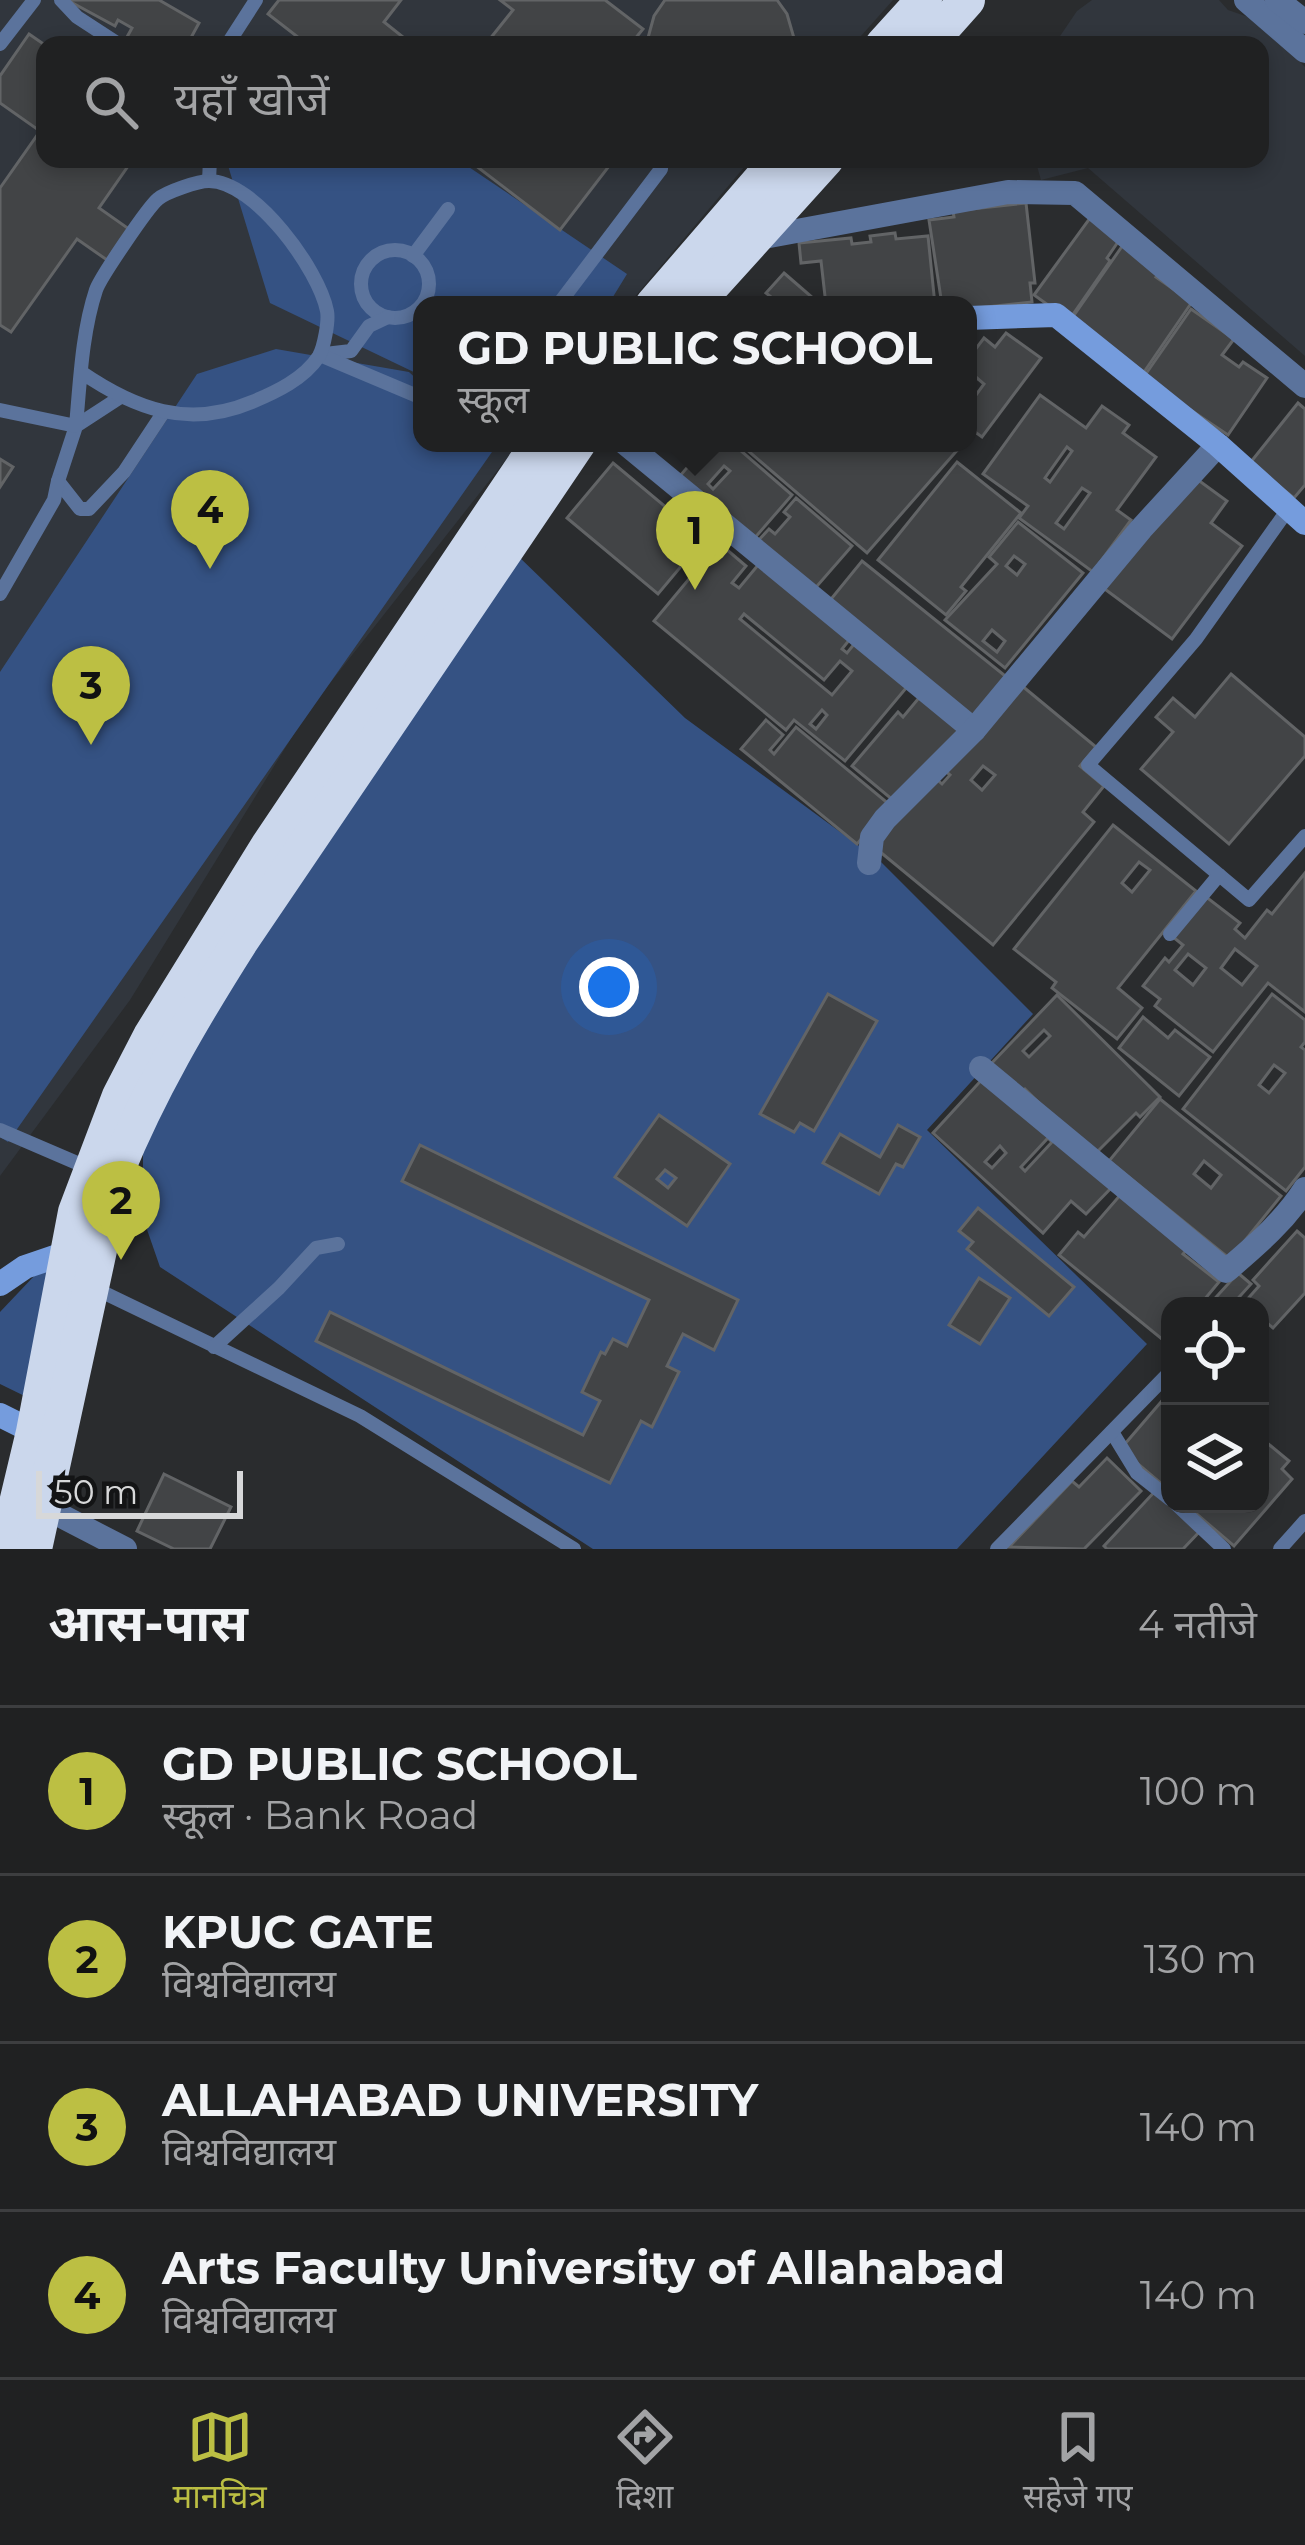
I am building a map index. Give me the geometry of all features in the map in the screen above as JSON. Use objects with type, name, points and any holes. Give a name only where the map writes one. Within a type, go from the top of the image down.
[{"type":"highway","points":[[891,36],[924,0]]},
{"type":"highway","points":[[936,36],[967,0]]},
{"type":"highway","points":[[661,296],[770,168]]},
{"type":"highway","points":[[702,296],[818,168]]},
{"type":"highway","points":[[34,1549],[44,1507],[45,1437],[69,1252],[91,1169],[120,1096],[269,845],[525,452]]},
{"type":"highway","points":[[6,1549],[45,1437],[116,1172],[139,1115],[195,1013],[572,452]]},
{"type":"street","points":[[1246,0],[1305,51]]},
{"type":"street","points":[[1280,1],[1305,22]]},
{"type":"street","points":[[753,239],[1008,192],[1075,193],[1305,386]]},
{"type":"street","points":[[977,318],[1056,315],[1218,445],[1297,516]]},
{"type":"street","points":[[869,863],[872,837],[885,819],[974,730],[1141,529],[1218,445]]},
{"type":"street","points":[[636,452],[974,730]]},
{"type":"street","points":[[981,1068],[1226,1271],[1293,1209],[1305,1189]]},
{"type":"street","points":[[0,1284],[25,1267],[69,1252]]},
{"type":"street","points":[[0,1415],[45,1437]]},
{"type":"street","points":[[44,1507],[125,1549]]},
{"type":"lane","points":[[0,44],[34,0]]},
{"type":"lane","points":[[61,0],[76,17],[106,36]]},
{"type":"lane","points":[[232,36],[256,0]]},
{"type":"lane","points":[[209,168],[209,181]]},
{"type":"lane","points":[[565,296],[661,169]]},
{"type":"lane","points":[[0,594],[54,500],[76,426],[81,372],[97,287],[158,198],[209,181],[247,194],[307,265],[328,314],[320,355],[284,389],[232,411],[164,413],[119,398],[81,372]]},
{"type":"lane","points":[[413,256],[448,209]]},
{"type":"lane","points":[[370,326],[370,308],[361,287],[366,266],[384,252],[413,256],[424,266],[426,296]]},
{"type":"lane","points":[[370,308],[388,317]]},
{"type":"lane","points":[[320,355],[352,351],[370,326],[413,312]]},
{"type":"lane","points":[[320,355],[413,394]]},
{"type":"lane","points":[[0,410],[76,426],[119,398]]},
{"type":"lane","points":[[58,481],[80,509],[89,509],[124,472],[164,413]]},
{"type":"lane","points":[[1297,516],[1088,765],[1249,900],[1305,836]]},
{"type":"lane","points":[[1171,934],[1219,875]]},
{"type":"lane","points":[[0,1130],[91,1169]]},
{"type":"lane","points":[[214,1347],[316,1248],[338,1244]]},
{"type":"lane","points":[[89,1286],[360,1416],[574,1549]]},
{"type":"lane","points":[[997,1549],[1161,1381]]},
{"type":"lane","points":[[1112,1432],[1137,1473],[1161,1492]]},
{"type":"lane","points":[[1185,1513],[1224,1549]]},
{"type":"lane","points":[[1280,1549],[1305,1521]]},
{"type":"shaded area","points":[[0,0],[893,0],[861,36],[36,36],[36,168],[743,168],[636,296],[413,296],[413,452],[512,452],[308,711],[130,1000],[0,1176]]},
{"type":"shaded area","points":[[1092,0],[1219,0],[1228,10],[1260,21],[1305,67],[1305,356],[1088,168],[1269,168],[1269,36],[1060,36],[1077,11]]},
{"type":"shaded area","points":[[229,168],[470,168],[627,274],[614,296],[413,296],[413,372],[270,303]]},
{"type":"shaded area","points":[[1038,168],[1088,168],[1041,180]]},
{"type":"shaded area","points":[[276,349],[409,372],[413,376],[413,452],[492,452],[8,1142],[0,1137],[0,672],[197,374]]},
{"type":"shaded area","points":[[515,553],[685,718],[881,862],[1033,1014],[927,1130],[1147,1344],[957,1549],[593,1549],[160,1267],[143,1218],[143,1138],[270,899]]},
{"type":"shaded area","points":[[73,1235],[41,1404],[0,1384],[0,1312]]},
{"type":"building","points":[[67,0],[159,0],[199,23],[192,36],[128,36],[132,28],[118,20],[115,26]]},
{"type":"building","points":[[279,0],[401,0],[384,22],[402,36],[296,36],[268,14]]},
{"type":"building","points":[[500,0],[605,0],[643,29],[637,36],[492,36],[513,10]]},
{"type":"building","points":[[665,0],[777,0],[793,36],[648,36]]},
{"type":"building","points":[[29,34],[36,39],[36,128],[0,103],[0,76]]},
{"type":"building","points":[[36,137],[36,168],[127,168],[99,208],[129,229],[107,260],[77,239],[11,332],[0,325],[0,188]]},
{"type":"building","points":[[479,168],[608,168],[560,230]]},
{"type":"building","points":[[1026,203],[1035,283],[1030,283],[1032,302],[977,308],[977,296],[941,296],[929,220],[954,217],[953,211]]},
{"type":"building","points":[[1090,218],[1120,239],[1069,320],[1034,295]]},
{"type":"building","points":[[870,236],[928,236],[934,296],[825,296],[821,261],[801,263],[799,243],[851,238],[852,244],[871,242]]},
{"type":"building","points":[[1123,245],[1160,271],[1156,277],[1192,302],[1144,372],[1070,321]]},
{"type":"building","points":[[784,273],[811,296],[770,296],[766,293]]},
{"type":"building","points":[[1191,309],[1234,339],[1222,355],[1267,378],[1228,435],[1143,378]]},
{"type":"building","points":[[1006,333],[1041,358],[982,437],[977,433],[977,394],[984,384],[977,378],[977,347],[984,338],[995,347]]},
{"type":"building","points":[[1040,395],[1086,428],[1102,406],[1129,425],[1123,433],[1156,457],[1117,510],[1131,520],[1093,572],[1019,518],[1028,506],[983,474]],"holes":[[[1067,447],[1072,451],[1050,482],[1045,478]],[[1082,488],[1090,493],[1064,529],[1056,523]]]},
{"type":"building","points":[[1298,403],[1305,409],[1305,485],[1294,498],[1250,463]]},
{"type":"building","points":[[685,452],[742,452],[792,495],[752,541],[679,477],[692,462]],"holes":[[[724,466],[730,471],[713,489],[708,484]]]},
{"type":"building","points":[[749,452],[956,452],[867,553]]},
{"type":"building","points":[[0,459],[13,467],[0,487]]},
{"type":"building","points":[[957,462],[1021,513],[961,587],[966,591],[946,615],[878,560]]},
{"type":"building","points":[[613,463],[704,539],[658,594],[567,518]]},
{"type":"building","points":[[1194,477],[1227,501],[1211,523],[1242,546],[1172,639],[1102,587]]},
{"type":"building","points":[[796,498],[852,546],[811,593],[755,544],[769,529],[775,534],[790,517],[784,512]]},
{"type":"building","points":[[1018,522],[1083,573],[1005,668],[945,620],[997,564],[989,557]],"holes":[[[1014,556],[1025,564],[1017,575],[1006,566]],[[992,630],[1005,641],[997,652],[983,641]]]},
{"type":"building","points":[[719,543],[746,566],[732,583],[739,588],[763,559],[854,634],[842,649],[847,653],[859,638],[912,681],[845,761],[794,720],[786,730],[654,621]],"holes":[[[744,614],[824,680],[840,661],[852,671],[832,695],[740,619]],[[822,710],[827,715],[816,729],[810,724]]]},
{"type":"building","points":[[862,561],[1009,679],[974,722],[827,604]]},
{"type":"building","points":[[1231,674],[1305,737],[1305,756],[1229,844],[1141,769],[1173,732],[1156,717],[1173,698],[1195,717]]},
{"type":"building","points":[[1021,685],[1096,747],[1080,766],[1104,786],[1083,812],[1094,822],[993,945],[873,846],[932,775],[942,784],[950,775],[943,769]],"holes":[[[983,766],[995,775],[982,790],[971,780]]]},
{"type":"building","points":[[923,693],[966,728],[894,801],[852,766],[898,712],[903,717]]},
{"type":"building","points":[[766,720],[783,735],[770,750],[774,754],[796,727],[890,805],[857,844],[741,749]]},
{"type":"building","points":[[1113,825],[1196,891],[1118,988],[1142,1008],[1117,1039],[1052,988],[1056,982],[1014,949]],"holes":[[[1139,862],[1150,870],[1132,892],[1122,883]]]},
{"type":"building","points":[[1305,873],[1305,1012],[1268,983],[1213,1052],[1155,1006],[1160,999],[1143,986],[1165,958],[1169,962],[1183,945],[1173,937],[1205,896],[1240,923],[1235,929],[1245,938],[1267,910],[1272,914]],"holes":[[[1235,949],[1257,966],[1242,985],[1221,968]],[[1188,954],[1206,968],[1193,985],[1175,970]]]},
{"type":"building","points":[[828,994],[877,1021],[814,1131],[800,1123],[794,1132],[760,1114]]},
{"type":"building","points":[[1272,994],[1305,1020],[1301,1047],[1305,1050],[1305,1167],[1286,1191],[1183,1109]],"holes":[[[1274,1065],[1285,1073],[1269,1093],[1259,1085]]]},
{"type":"building","points":[[1057,995],[1160,1097],[1140,1117],[1136,1113],[1093,1156],[1025,1089],[1018,1096],[988,1067]],"holes":[[[1044,1030],[1050,1036],[1029,1057],[1023,1051]]]},
{"type":"building","points":[[1143,1017],[1168,1038],[1175,1030],[1210,1057],[1179,1096],[1119,1048]]},
{"type":"building","points":[[987,1074],[1112,1187],[1086,1214],[1071,1201],[1043,1233],[933,1133]],"holes":[[[1048,1138],[1052,1142],[1025,1171],[1021,1167]],[[1000,1146],[1006,1153],[992,1168],[985,1162]]]},
{"type":"building","points":[[1160,1099],[1281,1196],[1230,1259],[1109,1161]],"holes":[[[1204,1161],[1221,1175],[1211,1188],[1194,1174]]]},
{"type":"building","points":[[659,1115],[730,1164],[687,1226],[615,1177]],"holes":[[[665,1170],[676,1178],[668,1188],[657,1179]]]},
{"type":"building","points":[[898,1125],[920,1137],[903,1167],[896,1164],[879,1194],[823,1163],[840,1134],[880,1157]]},
{"type":"building","points":[[420,1145],[738,1300],[714,1350],[683,1334],[667,1366],[679,1372],[652,1427],[641,1421],[610,1483],[316,1341],[330,1312],[583,1435],[600,1401],[582,1392],[601,1352],[605,1354],[613,1339],[627,1346],[649,1300],[402,1181]]},
{"type":"building","points":[[1122,1193],[1189,1247],[1183,1254],[1219,1282],[1206,1297],[1161,1297],[1161,1338],[1059,1255],[1078,1232],[1084,1237]]},
{"type":"building","points":[[978,1208],[1074,1287],[1049,1316],[967,1249],[973,1242],[959,1231]]},
{"type":"building","points":[[1297,1231],[1305,1238],[1305,1293],[1273,1328],[1269,1297],[1249,1297],[1259,1286],[1253,1280]]},
{"type":"building","points":[[1238,1273],[1251,1284],[1239,1297],[1216,1297]]},
{"type":"building","points":[[979,1278],[1010,1298],[980,1344],[949,1325]]},
{"type":"building","points":[[1161,1402],[1161,1483],[1125,1453],[1124,1445]]},
{"type":"building","points":[[1269,1444],[1289,1461],[1282,1469],[1292,1479],[1269,1506]]},
{"type":"building","points":[[1107,1458],[1141,1491],[1084,1549],[1009,1547],[1072,1481],[1079,1487]]},
{"type":"building","points":[[164,1474],[231,1507],[210,1549],[174,1549],[137,1531]]},
{"type":"building","points":[[1158,1488],[1161,1513],[1185,1513],[1202,1529],[1183,1549],[1104,1546]]},
{"type":"building","points":[[1196,1513],[1263,1513],[1234,1546]]},
{"type":"place","name":"Arts Faculty University of Allahabad","points":[[210,569]]},
{"type":"place","name":"GD PUBLIC SCHOOL","points":[[695,590]]},
{"type":"place","name":"ALLAHABAD UNIVERSITY","points":[[91,745]]},
{"type":"place","name":"KPUC GATE","points":[[121,1260]]}]
